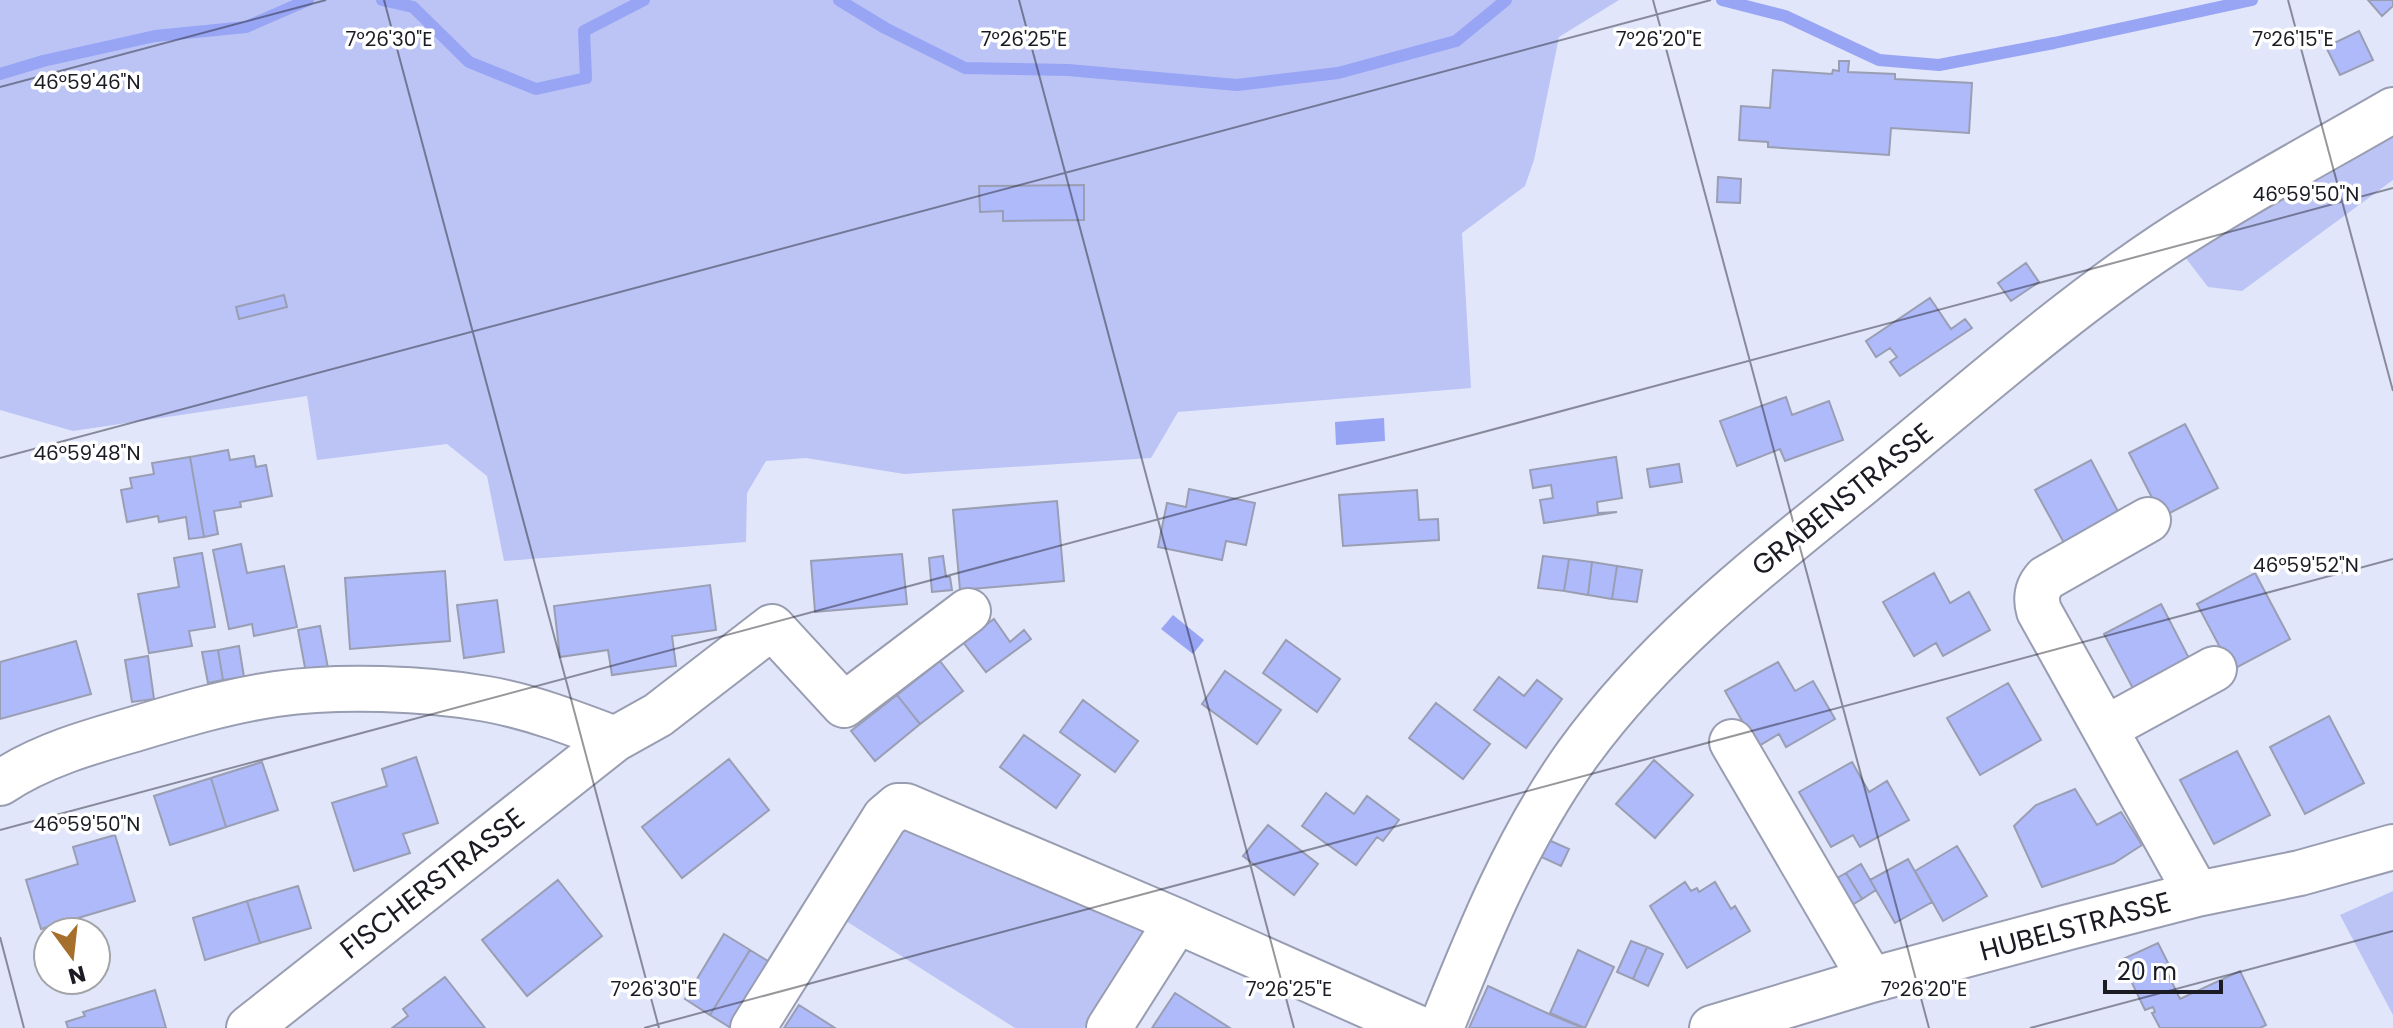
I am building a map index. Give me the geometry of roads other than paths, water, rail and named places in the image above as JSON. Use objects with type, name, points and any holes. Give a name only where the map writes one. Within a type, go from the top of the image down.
[{"type":"street","name":"GRABENSTRASSE","points":[[1441,1028],[1505,874],[1536,817],[1576,756],[1625,692],[1656,660],[1730,590],[2098,291],[2167,243],[2393,110]]},
{"type":"street","points":[[2148,520],[2046,578],[2037,593],[2039,611],[2197,894]]},
{"type":"street","name":"FISCHERSTRASSE","points":[[249,1028],[615,739],[658,715],[772,627],[844,705],[968,611]]},
{"type":"street","points":[[2106,728],[2214,669]]},
{"type":"street","points":[[0,783],[75,747],[192,711],[277,694],[348,690],[432,691],[489,699],[542,712],[615,739]]},
{"type":"street","points":[[1732,742],[1871,980]]},
{"type":"street","points":[[753,1028],[831,924],[885,817],[898,806],[906,806],[1177,921],[1418,1028]]},
{"type":"street","name":"HUBELSTRASSE","points":[[1712,1028],[1871,980],[2197,894],[2300,873],[2393,847]]},
{"type":"street","points":[[1109,1028],[1177,921]]},
{"type":"water","points":[[1384,418],[1385,441],[1336,445],[1335,422]]},
{"type":"water","points":[[1173,615],[1204,640],[1193,654],[1161,629]]},
{"type":"waterway","points":[[0,74],[155,36],[246,27],[308,0]]},
{"type":"waterway","points":[[382,0],[413,7],[469,62],[536,89],[586,78],[584,31],[644,0]]},
{"type":"waterway","points":[[839,0],[885,28],[965,68],[1068,70],[1237,85],[1338,73],[1456,41],[1506,0]]},
{"type":"waterway","points":[[1722,0],[1785,16],[1879,60],[1939,65],[2252,0]]}]
